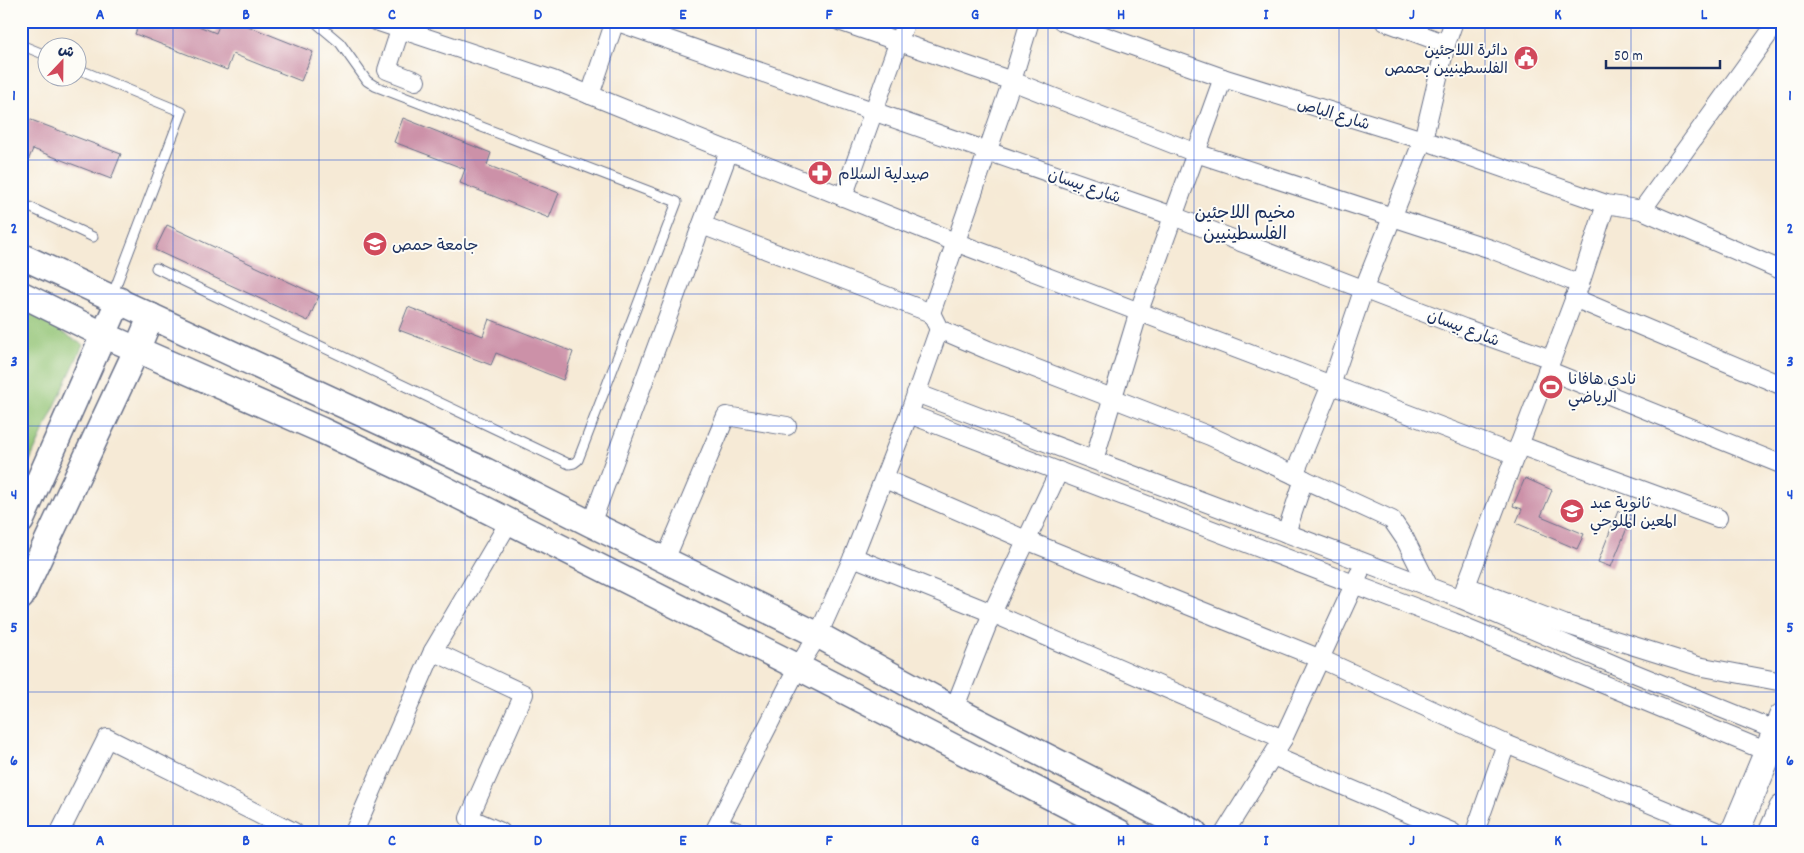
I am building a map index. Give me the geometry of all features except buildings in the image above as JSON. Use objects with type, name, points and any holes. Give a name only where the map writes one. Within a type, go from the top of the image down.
[{"type":"highway","points":[[1735,832],[1776,733]]},
{"type":"highway","points":[[1773,832],[1783,809]]},
{"type":"main road","points":[[21,256],[486,471],[818,635],[954,709],[1194,832]]},
{"type":"main road","points":[[21,294],[104,335],[321,430],[418,476],[798,666],[1119,832]]},
{"type":"main road","points":[[21,522],[104,335],[115,299]]},
{"type":"main road","points":[[21,598],[137,350],[151,316]]},
{"type":"street","points":[[376,21],[401,25],[553,80],[955,242],[1331,385],[1718,518]]},
{"type":"street","points":[[590,95],[615,21]]},
{"type":"street","name":"شارع بيسان","points":[[615,21],[1173,216],[1364,288],[1464,328],[1783,465]]},
{"type":"street","points":[[839,21],[1012,81],[1196,153],[1491,249],[1783,386]]},
{"type":"street","points":[[843,198],[906,21]]},
{"type":"street","points":[[931,312],[1012,81],[1030,21]]},
{"type":"street","name":"شارع الباص","points":[[1062,21],[1223,78],[1423,140],[1606,204],[1642,210],[1780,270]]},
{"type":"street","points":[[1384,21],[1446,44]]},
{"type":"street","points":[[1286,533],[1299,477],[1364,288],[1423,140],[1446,44],[1454,21]]},
{"type":"street","points":[[1642,210],[1778,21]]},
{"type":"street","points":[[401,25],[387,70],[416,80]]},
{"type":"street","points":[[1094,460],[1139,311],[1223,78]]},
{"type":"street","points":[[591,524],[729,151]]},
{"type":"street","points":[[1463,593],[1577,291],[1606,204]]},
{"type":"street","points":[[702,225],[931,312],[939,329],[988,350],[1210,436],[1392,520],[1405,539],[1429,587]]},
{"type":"street","points":[[738,832],[716,828],[798,666],[818,635],[853,557],[910,414],[939,329]]},
{"type":"street","points":[[916,393],[1429,587],[1463,593],[1698,666],[1783,682]]},
{"type":"street","points":[[910,414],[1453,622],[1776,733]]},
{"type":"street","points":[[665,560],[726,416],[787,426]]},
{"type":"street","points":[[954,709],[992,613],[1059,471]]},
{"type":"street","points":[[885,479],[1026,540],[1321,659],[1506,744],[1718,832]]},
{"type":"street","points":[[354,832],[433,651],[509,522]]},
{"type":"street","points":[[853,557],[992,613],[1283,739]]},
{"type":"street","points":[[1225,832],[1283,739],[1364,562]]},
{"type":"street","points":[[1463,593],[1624,669],[1776,733]]},
{"type":"street","points":[[433,651],[524,694],[469,818],[501,832]]},
{"type":"street","points":[[60,832],[107,738],[294,832]]},
{"type":"street","points":[[1475,832],[1506,744]]},
{"type":"street","points":[[1272,756],[1452,832]]},
{"type":"lane","points":[[156,268],[568,464],[578,460],[677,202],[375,86],[367,81],[340,43],[314,21]]},
{"type":"lane","points":[[21,45],[38,52]]},
{"type":"lane","points":[[88,73],[182,112],[115,299]]},
{"type":"lane","points":[[21,204],[93,237]]},
{"type":"green space","points":[[21,307],[83,345],[21,480]]},
{"type":"place","name":"دائرة اللاجئين الفلسطينيين بحمص","points":[[1526,58]]},
{"type":"place","name":"صيدلية السلام","points":[[820,173]]},
{"type":"place","name":"جامعة حمص","points":[[375,244]]},
{"type":"place","name":"نادي هافانا الرياضي","points":[[1551,387]]},
{"type":"place","name":"ثانوية عبد المعين الملوحي","points":[[1572,511]]},
{"type":"district","name":"مخيم اللاجئين الفلسطينيين","points":[[1245,222]]}]
